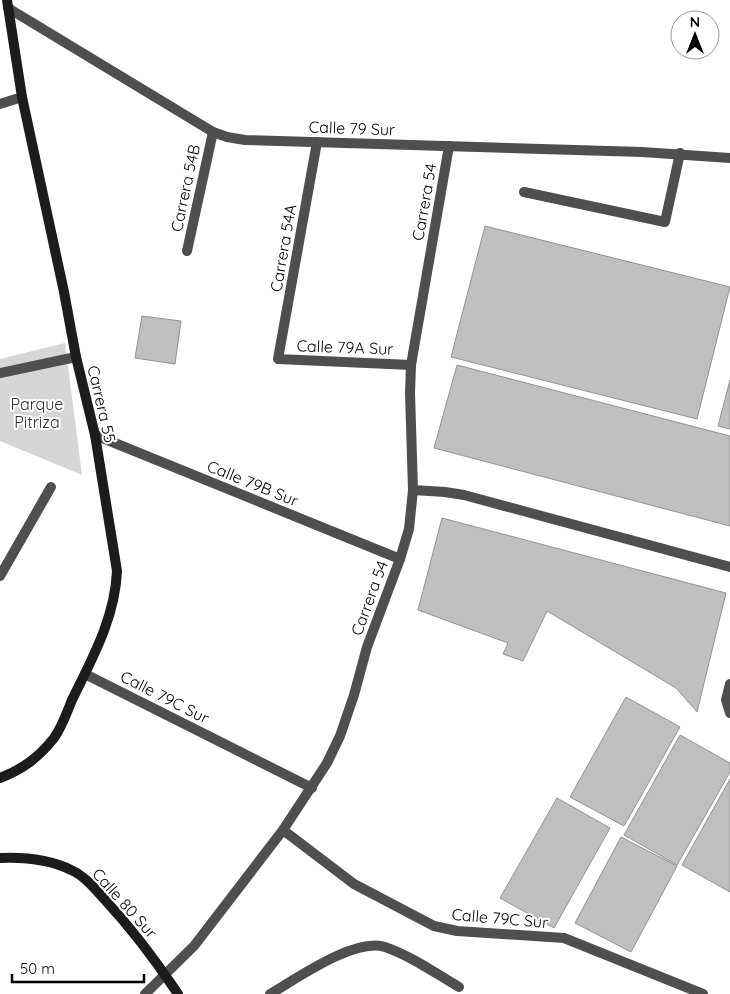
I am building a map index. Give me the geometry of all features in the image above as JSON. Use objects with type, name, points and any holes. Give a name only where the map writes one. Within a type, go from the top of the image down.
[{"type":"street","name":"Carrera 55","points":[[0,778],[20,770],[40,754],[55,736],[85,674],[110,615],[116,592],[117,571],[95,435],[76,357],[22,96],[7,4]]},
{"type":"street","name":"Calle 79 Sur","points":[[7,4],[213,132],[227,137],[244,140],[680,153],[730,158]]},
{"type":"street","points":[[0,104],[22,96]]},
{"type":"street","name":"Carrera 54B","points":[[187,251],[213,132]]},
{"type":"street","name":"Carrera 54A","points":[[278,359],[317,142]]},
{"type":"street","name":"Carrera 54","points":[[146,994],[194,946],[283,830],[312,788],[340,736],[367,647],[400,559],[409,528],[413,490],[411,364],[449,146]]},
{"type":"street","points":[[524,192],[665,222],[680,153]]},
{"type":"street","points":[[0,373],[76,357]]},
{"type":"street","name":"Calle 79A Sur","points":[[278,359],[411,364]]},
{"type":"street","name":"Calle 79B Sur","points":[[95,435],[400,559]]},
{"type":"street","points":[[0,576],[51,487]]},
{"type":"street","points":[[413,490],[464,495],[730,567]]},
{"type":"street","name":"Calle 79C Sur","points":[[85,674],[312,788]]},
{"type":"street","points":[[730,684],[726,700],[730,713]]},
{"type":"street","name":"Calle 79C Sur","points":[[283,830],[354,884],[434,926],[457,931],[564,938],[703,994]]},
{"type":"street","name":"Calle 80 Sur","points":[[0,858],[45,861],[72,870],[88,881],[126,923],[178,994]]},
{"type":"street","points":[[270,994],[340,954],[372,945],[384,946],[459,987]]},
{"type":"green space","name":"Parque Pitriza","points":[[65,343],[82,475],[0,441],[0,359]]},
{"type":"building","points":[[485,226],[730,287],[697,419],[451,357]]},
{"type":"building","points":[[142,316],[181,321],[175,364],[135,358]]},
{"type":"building","points":[[457,365],[730,436],[730,526],[434,448]]},
{"type":"building","points":[[730,380],[730,429],[718,426]]},
{"type":"building","points":[[442,518],[726,593],[697,712],[676,688],[547,611],[523,661],[503,654],[508,643],[418,610]]},
{"type":"building","points":[[626,697],[680,727],[624,826],[570,797]]},
{"type":"building","points":[[680,735],[730,763],[730,772],[677,865],[624,835]]},
{"type":"building","points":[[730,779],[730,892],[682,865]]},
{"type":"building","points":[[557,798],[610,828],[554,928],[500,898]]},
{"type":"building","points":[[621,837],[677,866],[631,952],[575,923]]}]
